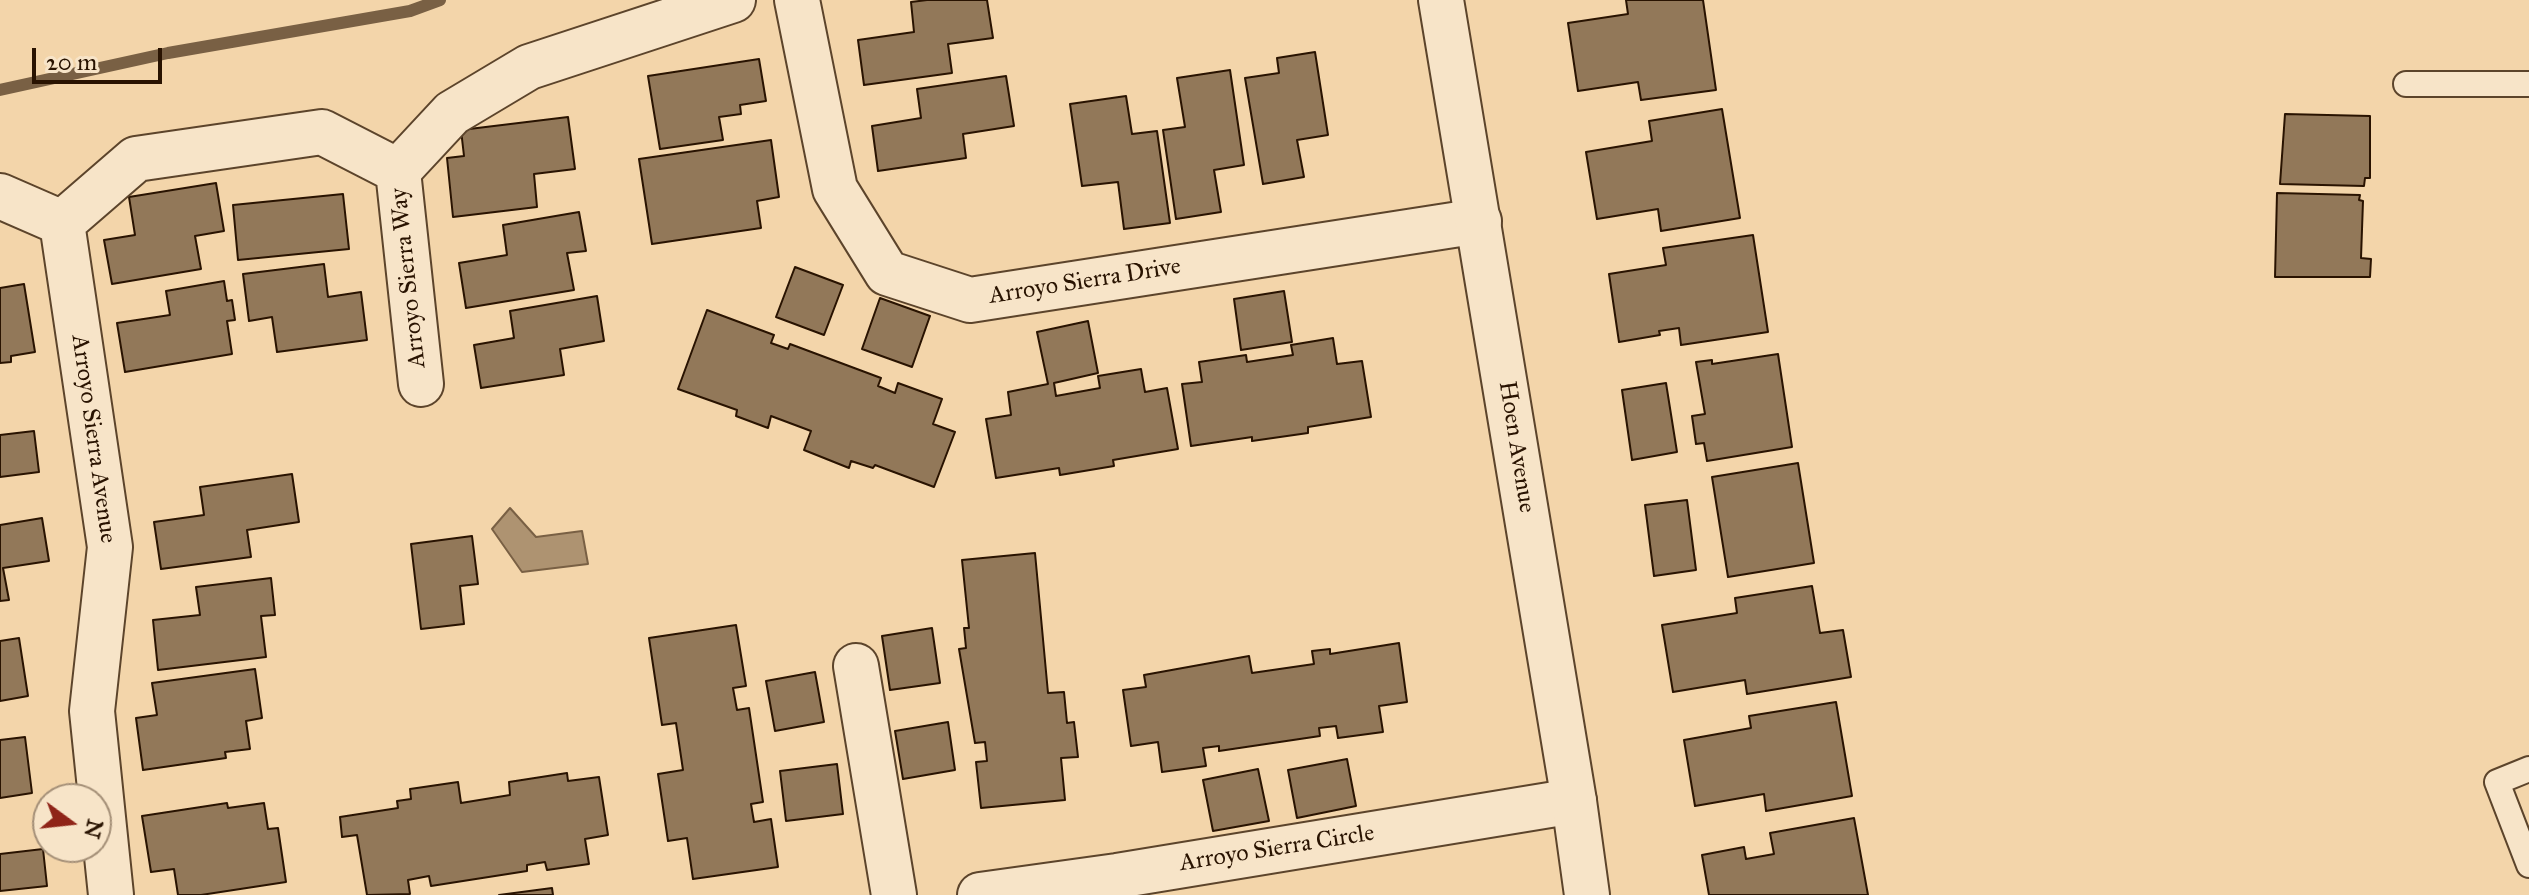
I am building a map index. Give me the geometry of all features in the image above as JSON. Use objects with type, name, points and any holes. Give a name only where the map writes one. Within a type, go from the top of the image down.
[{"type":"street","points":[[0,196],[62,223],[136,159],[322,132],[398,171],[452,113],[529,67],[733,0]]},
{"type":"street","name":"Arroyo Sierra Drive","points":[[797,0],[835,189],[887,273],[970,300],[1479,221]]},
{"type":"street","name":"Hoen Avenue","points":[[1441,0],[1587,895]]},
{"type":"street","name":"Arroyo Sierra Way","points":[[398,171],[421,384]]},
{"type":"street","name":"Arroyo Sierra Avenue","points":[[62,223],[110,547],[92,711],[111,895]]},
{"type":"street","points":[[856,666],[894,895]]},
{"type":"street","name":"Arroyo Sierra Circle","points":[[980,895],[1117,876],[1574,801]]},
{"type":"lane","points":[[2406,84],[2529,84]]},
{"type":"lane","points":[[2529,769],[2497,782],[2529,865]]},
{"type":"shaded area","points":[[510,508],[536,537],[582,531],[588,564],[522,572],[492,529]]},
{"type":"building","points":[[987,0],[993,38],[948,44],[952,73],[864,85],[858,40],[914,32],[911,2]]},
{"type":"building","points":[[1626,0],[1703,0],[1716,90],[1641,100],[1638,82],[1578,91],[1568,23],[1628,14]]},
{"type":"building","points":[[1315,52],[1328,135],[1297,140],[1304,177],[1263,184],[1245,78],[1279,73],[1277,58]]},
{"type":"building","points":[[759,59],[766,101],[740,105],[741,114],[719,117],[723,140],[660,149],[648,76]]},
{"type":"building","points":[[1230,70],[1244,165],[1214,170],[1221,212],[1176,219],[1163,130],[1185,127],[1177,78]]},
{"type":"building","points":[[1006,76],[1014,126],[963,134],[966,158],[878,171],[872,126],[921,118],[917,89]]},
{"type":"building","points":[[1126,96],[1132,134],[1157,131],[1170,223],[1124,229],[1118,182],[1082,186],[1070,104]]},
{"type":"building","points":[[1722,109],[1740,218],[1661,231],[1658,209],[1597,219],[1586,152],[1652,141],[1649,121]]},
{"type":"building","points":[[2285,114],[2370,116],[2370,178],[2365,178],[2364,186],[2280,184]]},
{"type":"building","points":[[568,117],[575,169],[534,174],[537,207],[453,217],[447,158],[464,156],[461,130]]},
{"type":"building","points":[[771,140],[779,197],[757,201],[761,228],[652,244],[639,159]]},
{"type":"building","points":[[216,183],[224,231],[195,236],[201,269],[112,284],[104,240],[135,235],[129,197]]},
{"type":"building","points":[[2277,193],[2360,195],[2359,200],[2363,201],[2361,258],[2371,259],[2370,277],[2275,277]]},
{"type":"building","points":[[343,194],[349,249],[238,260],[233,205]]},
{"type":"building","points":[[579,212],[586,251],[567,253],[574,290],[466,308],[459,263],[507,255],[503,225]]},
{"type":"building","points":[[1753,235],[1768,332],[1681,345],[1679,328],[1659,331],[1660,335],[1619,342],[1609,274],[1666,265],[1663,248]]},
{"type":"building","points":[[324,264],[328,297],[361,292],[367,340],[277,352],[272,317],[249,321],[243,274]]},
{"type":"building","points":[[795,267],[843,285],[824,335],[776,317]]},
{"type":"building","points":[[224,281],[227,301],[232,300],[235,320],[227,321],[232,354],[125,372],[117,323],[170,315],[166,291]]},
{"type":"building","points":[[24,284],[35,352],[11,356],[11,362],[0,363],[0,288]]},
{"type":"building","points":[[1284,291],[1292,342],[1241,350],[1234,299]]},
{"type":"building","points":[[597,296],[604,341],[560,349],[564,375],[481,388],[474,345],[514,338],[510,311]]},
{"type":"building","points":[[880,298],[930,316],[912,367],[862,349]]},
{"type":"building","points":[[707,310],[774,335],[771,343],[788,349],[790,344],[881,378],[878,386],[895,393],[898,383],[942,399],[933,424],[955,432],[934,487],[875,465],[873,468],[851,461],[849,468],[804,450],[811,431],[771,416],[768,428],[736,416],[737,410],[678,389]]},
{"type":"building","points":[[1088,321],[1098,373],[1054,383],[1056,396],[1100,388],[1098,376],[1141,369],[1145,392],[1167,388],[1178,449],[1113,460],[1114,466],[1060,475],[1059,468],[996,478],[986,419],[1011,415],[1008,392],[1048,384],[1037,332]]},
{"type":"building","points":[[1333,338],[1337,364],[1362,361],[1371,417],[1308,427],[1308,433],[1191,446],[1182,384],[1202,382],[1199,362],[1246,355],[1247,362],[1293,355],[1291,345]]},
{"type":"building","points":[[1778,354],[1792,447],[1707,461],[1704,443],[1696,444],[1692,416],[1705,414],[1696,362],[1712,360],[1712,364]]},
{"type":"building","points":[[1666,383],[1677,452],[1632,460],[1622,390]]},
{"type":"building","points":[[34,431],[39,472],[0,477],[0,435]]},
{"type":"building","points":[[1798,463],[1814,563],[1728,577],[1712,477]]},
{"type":"building","points":[[292,474],[299,522],[247,530],[251,557],[161,569],[154,522],[204,515],[200,487]]},
{"type":"building","points":[[1687,500],[1696,570],[1654,576],[1645,505]]},
{"type":"building","points":[[42,518],[49,561],[3,568],[9,600],[0,601],[0,525]]},
{"type":"building","points":[[472,536],[478,584],[460,586],[464,624],[421,629],[411,544]]},
{"type":"building","points":[[1035,553],[1048,693],[1064,692],[1067,723],[1074,722],[1078,757],[1061,758],[1065,800],[981,808],[976,762],[987,761],[985,742],[975,743],[959,649],[966,648],[964,628],[969,628],[962,560]]},
{"type":"building","points":[[271,578],[275,615],[261,616],[266,657],[158,670],[153,620],[200,615],[196,587]]},
{"type":"building","points":[[1812,586],[1820,633],[1843,630],[1851,677],[1747,694],[1745,680],[1673,692],[1662,625],[1737,613],[1735,598]]},
{"type":"building","points":[[736,625],[746,686],[733,688],[737,710],[749,708],[763,802],[751,804],[754,822],[771,819],[778,867],[693,879],[687,838],[668,841],[658,774],[683,770],[676,723],[662,725],[649,638]]},
{"type":"building","points":[[932,628],[940,683],[890,690],[882,636]]},
{"type":"building","points":[[19,638],[28,696],[0,701],[0,641]]},
{"type":"building","points":[[1399,643],[1407,702],[1379,706],[1383,732],[1338,738],[1336,726],[1319,728],[1320,736],[1219,751],[1219,746],[1203,748],[1206,766],[1162,772],[1158,742],[1131,746],[1123,690],[1146,687],[1144,675],[1249,656],[1252,673],[1314,664],[1312,651],[1330,649],[1330,654]]},
{"type":"building","points":[[255,669],[262,718],[246,721],[250,749],[225,752],[226,758],[143,770],[136,718],[157,715],[152,683]]},
{"type":"building","points":[[815,672],[824,722],[775,731],[766,681]]},
{"type":"building","points":[[1836,702],[1852,796],[1766,811],[1764,794],[1695,806],[1684,740],[1751,728],[1749,716]]},
{"type":"building","points":[[948,722],[955,770],[903,779],[895,731]]},
{"type":"building","points":[[25,737],[32,793],[0,798],[0,740]]},
{"type":"building","points":[[1347,759],[1356,806],[1297,818],[1288,770]]},
{"type":"building","points":[[837,764],[843,814],[786,821],[780,771]]},
{"type":"building","points":[[1258,769],[1269,821],[1213,831],[1203,780]]},
{"type":"building","points":[[567,773],[568,781],[599,777],[608,835],[585,839],[589,864],[547,870],[545,862],[527,865],[527,871],[431,886],[429,876],[408,880],[410,894],[367,895],[357,835],[342,837],[340,817],[398,808],[397,801],[411,799],[410,789],[458,782],[461,803],[510,795],[509,782]]},
{"type":"building","points":[[227,803],[228,808],[264,803],[268,829],[278,828],[286,882],[201,895],[178,895],[174,869],[151,872],[142,816]]},
{"type":"building","points":[[1854,818],[1868,895],[1709,895],[1702,855],[1744,847],[1746,859],[1774,854],[1770,833]]},
{"type":"building","points":[[32,850],[32,863],[45,863],[47,886],[0,891],[0,854]]},
{"type":"building","points":[[552,888],[553,895],[499,895]]},
{"type":"waterway","points":[[0,90],[168,53],[410,11],[440,0]]}]
